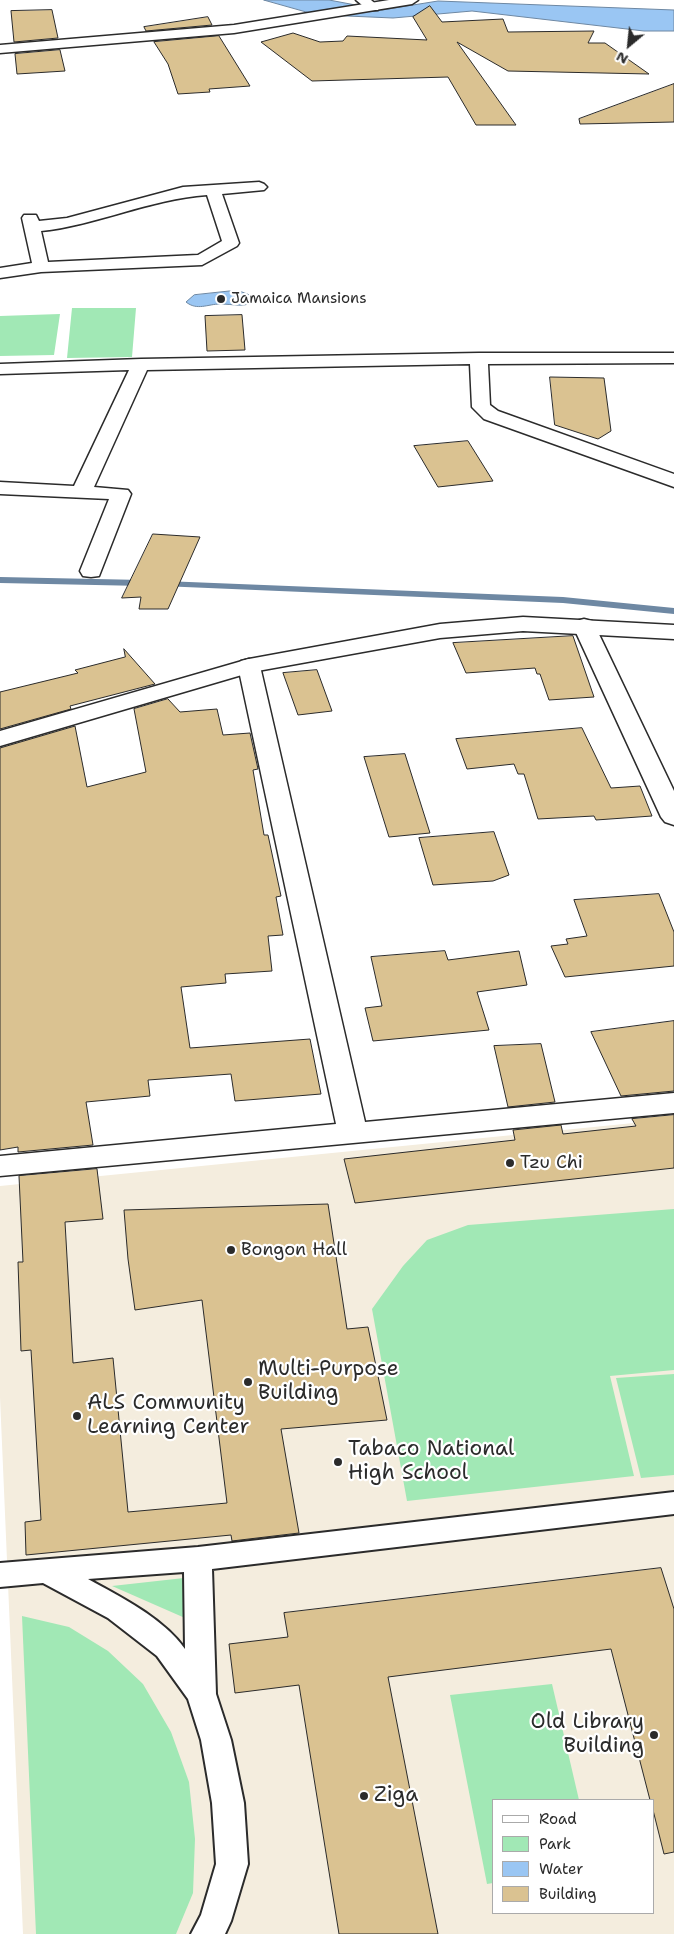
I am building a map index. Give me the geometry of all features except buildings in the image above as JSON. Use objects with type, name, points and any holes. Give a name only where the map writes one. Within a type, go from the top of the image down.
[{"type":"street","points":[[0,49],[208,32],[318,16],[364,5],[412,0]]},
{"type":"street","points":[[41,267],[31,222],[68,223],[183,192],[259,186]]},
{"type":"street","points":[[0,273],[41,267],[202,260],[231,243],[213,190]]},
{"type":"street","points":[[0,369],[141,364],[479,358],[674,358]]},
{"type":"street","points":[[479,358],[481,407],[491,415],[674,481]]},
{"type":"street","points":[[81,492],[141,364]]},
{"type":"street","points":[[0,488],[121,494],[91,571]]},
{"type":"street","points":[[0,739],[249,666],[440,632],[523,624],[674,632]]},
{"type":"street","points":[[584,626],[674,816]]},
{"type":"street","points":[[249,666],[353,1134]]},
{"type":"street","points":[[0,1166],[674,1103]]},
{"type":"lane","points":[[0,1575],[198,1559],[674,1504]]},
{"type":"lane","points":[[198,1559],[201,1694],[216,1740],[228,1803],[232,1864],[215,1921],[208,1934]]},
{"type":"lane","points":[[46,1571],[118,1609],[167,1647],[201,1694]]},
{"type":"shaded area","name":"Tabaco National High School","points":[[674,1119],[674,1934],[23,1934],[0,1397],[0,1186]]},
{"type":"green space","points":[[72,308],[136,308],[132,357],[67,358]]},
{"type":"green space","points":[[60,314],[54,355],[0,356],[0,316]]},
{"type":"green space","points":[[674,1209],[674,1370],[610,1376],[634,1476],[407,1501],[372,1309],[403,1266],[427,1240],[468,1225]]},
{"type":"green space","points":[[674,1374],[674,1475],[641,1478],[616,1378]]},
{"type":"green space","points":[[184,1578],[185,1618],[112,1586]]},
{"type":"green space","points":[[22,1616],[69,1627],[108,1651],[143,1684],[171,1732],[189,1782],[195,1839],[193,1893],[176,1934],[36,1934]]},
{"type":"green space","points":[[552,1684],[579,1799],[492,1799],[492,1883],[487,1884],[450,1695]]},
{"type":"water","points":[[264,0],[329,0],[382,10],[438,1],[674,10],[674,31],[644,31],[472,11],[393,18],[347,16],[310,13]]},
{"type":"water","name":"Jamaica Mansions","points":[[230,291],[242,292],[255,297],[256,301],[243,305],[220,304],[198,307],[186,302],[194,295]]},
{"type":"waterway","points":[[0,580],[143,583]]},
{"type":"waterway","points":[[164,584],[563,600],[674,611]]},
{"type":"place","name":"Jamaica Mansions","points":[[221,299]]},
{"type":"place","name":"Tzu Chi","points":[[510,1163]]},
{"type":"place","name":"Bongon Hall","points":[[231,1250]]},
{"type":"place","name":"Multi-Purpose Building","points":[[248,1382]]},
{"type":"place","name":"ALS Community Learning Center","points":[[77,1416]]},
{"type":"place","name":"Tabaco National High School","points":[[338,1462]]},
{"type":"place","name":"Old Library Building","points":[[654,1735]]},
{"type":"place","name":"Ziga","points":[[364,1796]]}]
